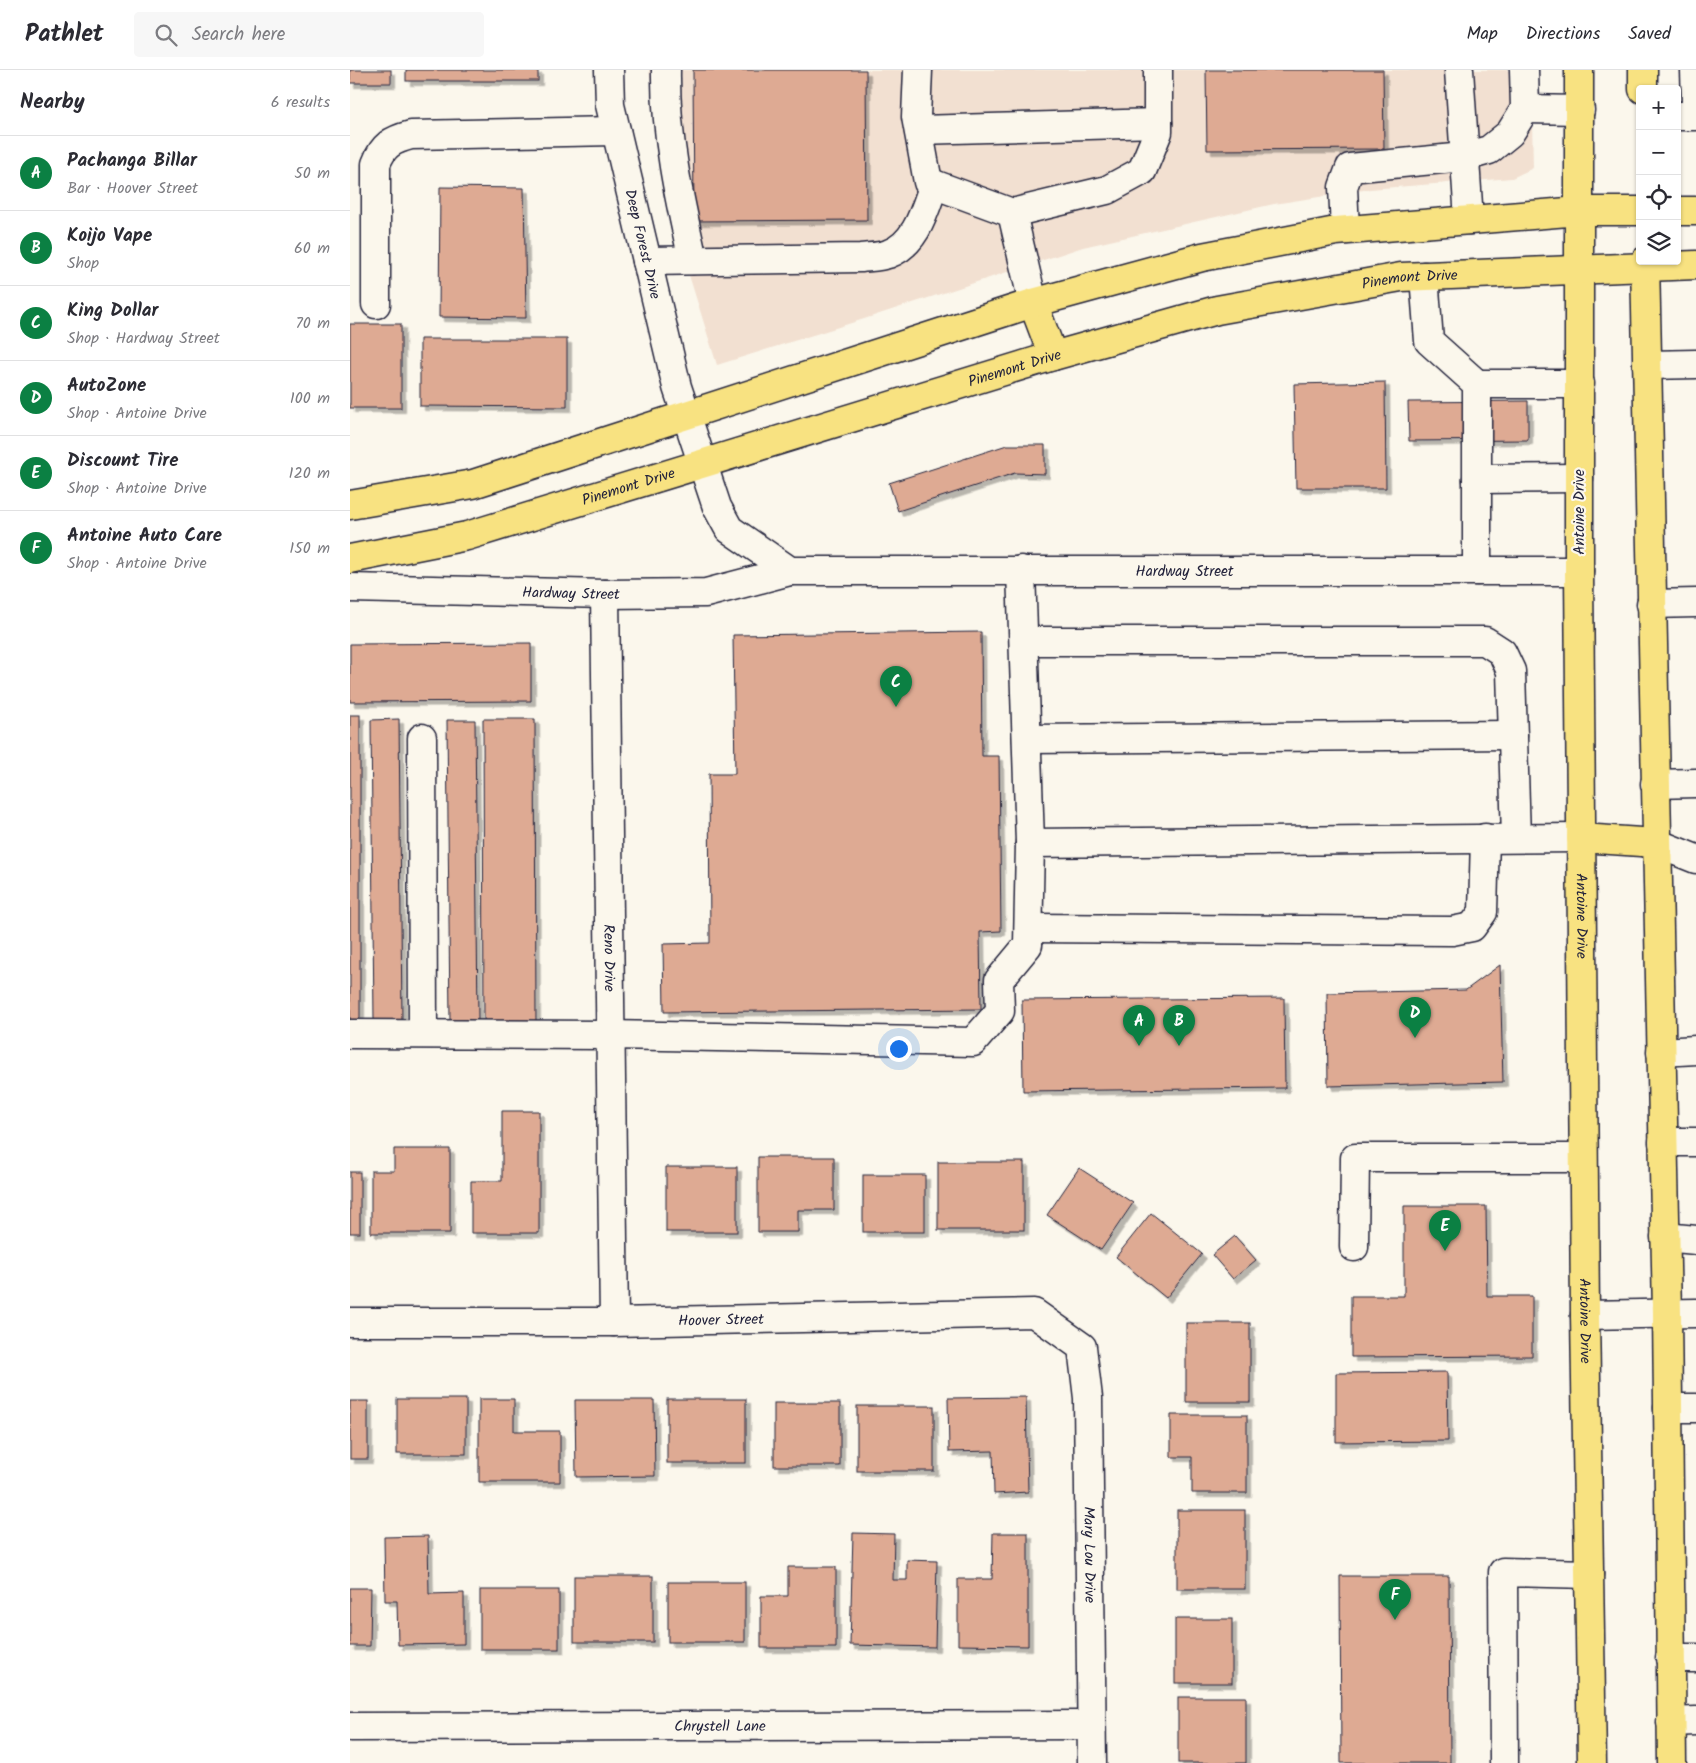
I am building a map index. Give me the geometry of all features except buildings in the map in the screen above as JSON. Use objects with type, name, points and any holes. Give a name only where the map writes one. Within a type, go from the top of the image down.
[{"type":"main road","name":"Antoine Drive","points":[[1579,70],[1580,384],[1578,572],[1583,1158],[1592,1763]]},
{"type":"main road","points":[[1642,70],[1643,85]]},
{"type":"main road","points":[[350,505],[473,484],[1033,303],[1202,257],[1345,230],[1580,211],[1636,211]]},
{"type":"main road","points":[[1681,211],[1696,211]]},
{"type":"main road","name":"Pinemont Drive","points":[[350,560],[467,536],[1053,356],[1217,310],[1401,277],[1580,270],[1636,265]]},
{"type":"main road","points":[[1645,265],[1650,604],[1668,1408],[1683,1658],[1684,1722],[1672,1763]]},
{"type":"main road","name":"Pinemont Drive","points":[[1681,265],[1696,265]]},
{"type":"main road","points":[[1033,303],[1053,356]]},
{"type":"main road","points":[[1581,838],[1656,843]]},
{"type":"street","name":"Deep Forest Drive","points":[[609,70],[610,105],[677,387],[686,416]]},
{"type":"street","points":[[666,70],[666,98],[676,186],[693,260]]},
{"type":"street","points":[[918,70],[916,117],[928,182],[1012,213],[1107,190],[1142,171],[1158,132],[1158,70]]},
{"type":"street","points":[[1458,70],[1469,220]]},
{"type":"street","points":[[1345,230],[1343,187],[1350,168],[1464,157],[1489,150],[1510,133],[1525,109],[1524,70]]},
{"type":"street","points":[[1695,70],[1696,103]]},
{"type":"street","points":[[1525,109],[1580,110]]},
{"type":"street","points":[[1681,116],[1696,116]]},
{"type":"street","points":[[919,130],[1158,123]]},
{"type":"street","points":[[376,304],[376,164],[381,150],[393,140],[411,135],[616,131]]},
{"type":"street","points":[[647,261],[861,258],[888,254],[904,245],[922,221],[934,184]]},
{"type":"street","points":[[1012,213],[1033,303]]},
{"type":"street","points":[[1424,276],[1429,340],[1477,384],[1580,384]]},
{"type":"street","points":[[1647,364],[1696,364]]},
{"type":"street","points":[[1477,384],[1477,571]]},
{"type":"street","points":[[686,416],[717,507],[729,528],[790,572]]},
{"type":"street","points":[[1477,480],[1579,478]]},
{"type":"street","points":[[350,1034],[609,1035],[973,1042],[1000,1010],[999,980],[1028,945],[1030,843],[1021,570]]},
{"type":"street","name":"Hardway Street","points":[[350,588],[605,594],[706,593],[790,572],[1021,570],[1578,572]]},
{"type":"street","name":"Reno Drive","points":[[605,594],[614,1322]]},
{"type":"street","points":[[1650,604],[1696,604]]},
{"type":"street","points":[[1024,641],[1485,641],[1502,652],[1511,671],[1516,838]]},
{"type":"street","points":[[1027,739],[1513,735]]},
{"type":"street","points":[[422,738],[422,1033]]},
{"type":"street","points":[[1655,784],[1696,783]]},
{"type":"street","points":[[1028,928],[1452,931],[1472,927],[1483,912],[1485,838]]},
{"type":"street","points":[[1030,843],[1581,838]]},
{"type":"street","points":[[1656,843],[1696,859]]},
{"type":"street","points":[[1661,1052],[1696,1050]]},
{"type":"street","points":[[1663,1142],[1696,1142]]},
{"type":"street","points":[[1354,1247],[1355,1158],[1583,1158]]},
{"type":"street","points":[[1665,1237],[1696,1240]]},
{"type":"street","name":"Hoover Street","points":[[350,1322],[614,1322],[1034,1313],[1082,1347]]},
{"type":"street","points":[[1585,1314],[1696,1313]]},
{"type":"street","name":"Mary Lou Drive","points":[[1082,1347],[1088,1398],[1092,1763]]},
{"type":"street","points":[[1668,1408],[1696,1408]]},
{"type":"street","points":[[1504,1763],[1503,1572],[1589,1574]]},
{"type":"street","name":"Chrystell Lane","points":[[350,1728],[1091,1725]]},
{"type":"shaded area","points":[[649,70],[1531,70],[1533,168],[1512,178],[1370,189],[1274,204],[1083,247],[717,365],[674,227]]},
{"type":"place","name":"King Dollar","points":[[896,707]]},
{"type":"place","name":"AutoZone","points":[[1415,1038]]},
{"type":"place","name":"Pachanga Billar","points":[[1139,1046]]},
{"type":"place","name":"Koijo Vape","points":[[1179,1046]]},
{"type":"place","name":"Discount Tire","points":[[1445,1251]]},
{"type":"place","name":"Antoine Auto Care","points":[[1395,1620]]}]
